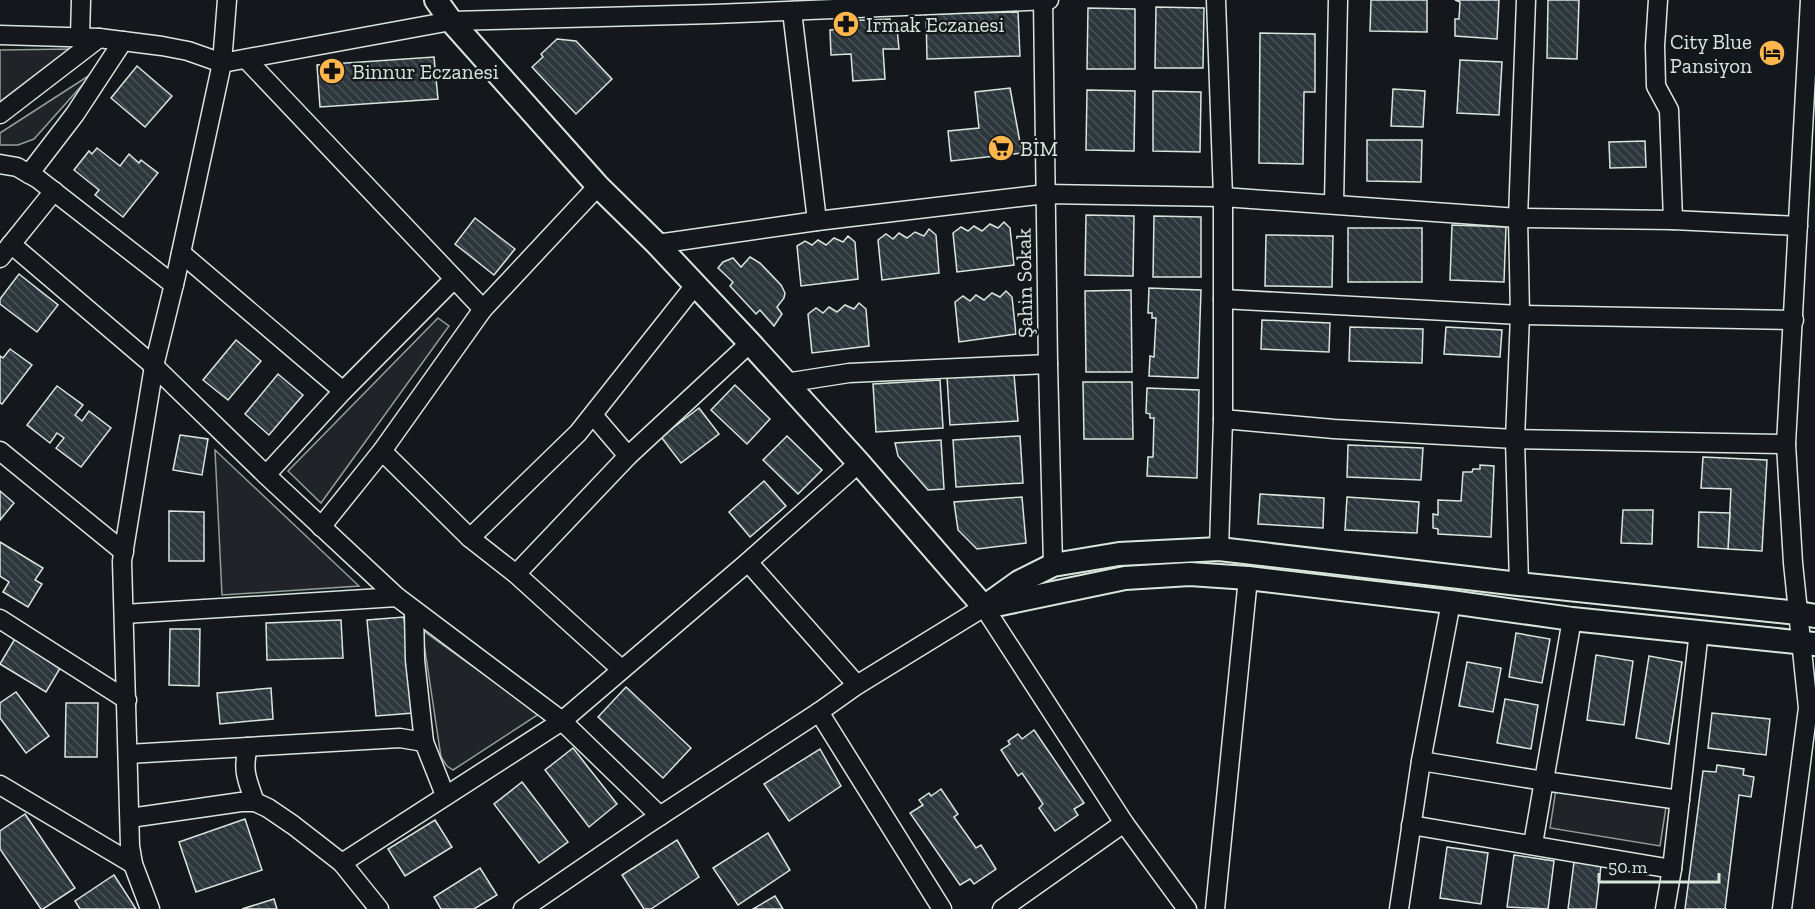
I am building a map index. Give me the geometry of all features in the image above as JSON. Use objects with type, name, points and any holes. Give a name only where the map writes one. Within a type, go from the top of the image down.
[{"type":"main road","points":[[436,0],[451,21],[598,186],[696,284],[859,463],[984,607]]},
{"type":"main road","points":[[984,607],[1018,582],[1053,565],[1119,554],[1219,549],[1806,615]]},
{"type":"main road","points":[[984,607],[1125,578],[1190,574],[1248,578],[1572,619],[1808,643]]},
{"type":"street","points":[[80,37],[81,0]]},
{"type":"street","points":[[222,63],[227,0]]},
{"type":"street","points":[[150,909],[133,864],[122,561],[154,366],[222,63],[236,24],[240,0]]},
{"type":"street","name":"Şahin Sokak","points":[[1043,0],[1053,565]]},
{"type":"street","points":[[0,35],[80,37],[123,41],[188,51],[222,63],[451,21],[713,7],[792,11],[1049,0]]},
{"type":"street","points":[[1216,0],[1223,197],[1223,419],[1219,549]]},
{"type":"street","points":[[1334,204],[1338,0]]},
{"type":"street","points":[[1519,584],[1515,439],[1520,315],[1518,218],[1526,0]]},
{"type":"street","points":[[1658,0],[1655,46],[1656,86],[1669,110],[1673,220]]},
{"type":"street","points":[[1782,909],[1811,714],[1806,615],[1793,563],[1786,444],[1810,0]]},
{"type":"street","points":[[792,11],[818,221]]},
{"type":"street","points":[[0,114],[99,38]]},
{"type":"street","points":[[29,174],[75,114],[123,41]]},
{"type":"street","points":[[246,59],[483,309]]},
{"type":"street","points":[[0,164],[17,167],[54,191],[174,285]]},
{"type":"street","points":[[321,527],[381,451],[483,309],[598,186]]},
{"type":"street","points":[[54,191],[6,251],[154,366],[266,475],[397,597],[562,721],[660,816]]},
{"type":"street","points":[[657,243],[1046,194],[1223,197],[1518,218],[1673,220],[1798,226]]},
{"type":"street","points":[[181,253],[343,391]]},
{"type":"street","points":[[266,475],[343,391],[454,279]]},
{"type":"street","points":[[470,538],[578,433],[696,284]]},
{"type":"street","points":[[1223,299],[1520,315],[1794,320]]},
{"type":"street","points":[[516,574],[628,456],[750,343]]},
{"type":"street","points":[[785,383],[849,373],[1048,364]]},
{"type":"street","points":[[593,415],[628,456]]},
{"type":"street","points":[[1223,419],[1334,429],[1515,439],[1786,444]]},
{"type":"street","points":[[0,451],[124,552]]},
{"type":"street","points":[[381,451],[470,538],[516,574],[621,669]]},
{"type":"street","points":[[342,863],[562,721],[748,562],[859,463]]},
{"type":"street","points":[[748,562],[857,685]]},
{"type":"street","points":[[1215,909],[1248,578]]},
{"type":"street","points":[[124,614],[397,597]]},
{"type":"street","points":[[1400,909],[1421,760],[1451,602]]},
{"type":"street","points":[[523,909],[546,902],[660,816],[857,685],[984,607],[1124,823],[1187,909]]},
{"type":"street","points":[[414,611],[415,660],[424,742],[445,795]]},
{"type":"street","points":[[0,619],[127,700]]},
{"type":"street","points":[[1533,844],[1572,619]]},
{"type":"street","points":[[1665,909],[1672,868],[1699,631]]},
{"type":"street","points":[[819,712],[942,909]]},
{"type":"street","points":[[128,754],[400,738],[424,742]]},
{"type":"street","points":[[248,747],[243,763],[255,802]]},
{"type":"street","points":[[1421,760],[1544,781],[1680,800]]},
{"type":"street","points":[[0,785],[133,864]]},
{"type":"street","points":[[130,818],[255,802],[293,825],[342,863],[380,909]]},
{"type":"street","points":[[1002,909],[1124,823]]},
{"type":"street","points":[[1412,825],[1672,868]]},
{"type":"shaded area","points":[[71,49],[0,104],[0,50]]},
{"type":"shaded area","points":[[93,73],[34,139],[18,145],[0,145],[0,133]]},
{"type":"shaded area","points":[[438,318],[449,326],[321,503],[288,471]]},
{"type":"shaded area","points":[[215,450],[359,586],[222,595]]},
{"type":"shaded area","points":[[422,630],[539,714],[453,770],[447,766],[441,757]]},
{"type":"shaded area","points":[[1556,789],[1666,807],[1660,846],[1550,828]]},
{"type":"building","points":[[1371,0],[1427,0],[1427,32],[1370,31]]},
{"type":"building","points":[[1455,0],[1499,0],[1497,39],[1455,36],[1455,19],[1459,19],[1460,2]]},
{"type":"building","points":[[1548,0],[1579,0],[1577,59],[1547,58]]},
{"type":"building","points":[[1156,7],[1204,8],[1203,68],[1155,68]]},
{"type":"building","points":[[1088,8],[1135,9],[1135,69],[1087,69]]},
{"type":"building","points":[[1018,12],[1020,56],[927,59],[926,14]]},
{"type":"building","points":[[890,19],[891,28],[897,28],[899,49],[883,49],[885,79],[853,81],[851,54],[831,55],[830,30],[839,29],[841,21]]},
{"type":"building","points":[[1260,33],[1315,34],[1315,92],[1304,92],[1303,164],[1259,163]]},
{"type":"building","points":[[557,39],[576,41],[612,79],[576,114],[532,67],[543,57],[541,54]]},
{"type":"building","points":[[434,57],[438,99],[320,107],[317,65]]},
{"type":"building","points":[[1460,60],[1502,62],[1499,115],[1457,113]]},
{"type":"building","points":[[137,66],[172,96],[145,127],[111,98]]},
{"type":"building","points":[[1010,88],[1022,153],[951,161],[948,131],[979,128],[975,92]]},
{"type":"building","points":[[1393,89],[1425,91],[1423,127],[1391,126]]},
{"type":"building","points":[[1087,90],[1135,91],[1134,151],[1086,150]]},
{"type":"building","points":[[1153,91],[1201,92],[1200,152],[1153,151]]},
{"type":"building","points":[[1367,140],[1422,140],[1421,182],[1367,181]]},
{"type":"building","points":[[1645,141],[1646,167],[1610,168],[1609,142]]},
{"type":"building","points":[[97,148],[120,166],[129,154],[139,163],[141,160],[158,173],[123,217],[95,195],[99,190],[74,170],[89,151],[92,154]]},
{"type":"building","points":[[1086,215],[1134,216],[1133,276],[1085,275]]},
{"type":"building","points":[[1154,216],[1201,217],[1201,277],[1153,277]]},
{"type":"building","points":[[475,218],[515,249],[494,275],[455,244]]},
{"type":"building","points":[[1004,222],[1010,228],[1014,265],[957,272],[953,233],[961,227],[968,231],[974,226],[982,231],[990,224],[998,228]]},
{"type":"building","points":[[1452,225],[1506,227],[1504,282],[1450,280]]},
{"type":"building","points":[[1348,228],[1422,228],[1422,282],[1348,282]]},
{"type":"building","points":[[929,229],[936,235],[939,273],[882,280],[878,240],[886,234],[893,239],[899,233],[907,238],[915,232],[924,236]]},
{"type":"building","points":[[1266,235],[1333,236],[1332,287],[1265,286]]},
{"type":"building","points":[[848,236],[855,242],[858,279],[801,286],[797,246],[805,241],[812,245],[818,240],[826,245],[834,238],[843,242]]},
{"type":"building","points":[[750,257],[760,263],[781,285],[785,293],[777,307],[782,314],[774,326],[760,310],[756,314],[730,286],[733,282],[718,268],[723,262],[733,258],[741,267]]},
{"type":"building","points":[[19,274],[58,305],[37,332],[0,304],[0,299]]},
{"type":"building","points":[[1149,288],[1201,290],[1198,378],[1149,376],[1150,356],[1154,357],[1156,318],[1152,318],[1152,313],[1148,313]]},
{"type":"building","points":[[1131,290],[1132,372],[1086,372],[1085,291]]},
{"type":"building","points":[[1006,291],[1012,297],[1016,334],[959,342],[955,302],[963,296],[970,301],[976,295],[984,300],[992,293],[1000,297]]},
{"type":"building","points":[[859,303],[866,309],[869,346],[812,353],[808,314],[816,308],[823,313],[829,307],[837,312],[845,305],[854,309]]},
{"type":"building","points":[[1262,320],[1330,323],[1329,352],[1261,349]]},
{"type":"building","points":[[1350,327],[1423,329],[1422,363],[1349,361]]},
{"type":"building","points":[[1446,327],[1502,330],[1500,357],[1444,354]]},
{"type":"building","points":[[236,340],[261,361],[228,400],[203,380]]},
{"type":"building","points":[[10,349],[32,365],[2,404],[0,403],[0,356],[3,358]]},
{"type":"building","points":[[278,374],[303,395],[269,435],[245,414]]},
{"type":"building","points":[[1014,374],[1018,421],[950,425],[947,377]]},
{"type":"building","points":[[940,380],[943,428],[876,432],[873,384]]},
{"type":"building","points":[[1083,382],[1132,382],[1133,439],[1084,439]]},
{"type":"building","points":[[735,385],[770,419],[747,444],[711,410]]},
{"type":"building","points":[[57,386],[83,405],[75,415],[82,421],[89,411],[111,428],[81,467],[56,448],[64,438],[57,433],[50,443],[27,425]]},
{"type":"building","points":[[1147,388],[1199,390],[1197,478],[1147,476],[1148,457],[1153,457],[1154,418],[1150,418],[1150,414],[1146,413]]},
{"type":"building","points":[[699,408],[719,434],[681,463],[661,437]]},
{"type":"building","points":[[180,435],[208,439],[202,475],[173,470]]},
{"type":"building","points":[[787,436],[822,470],[798,494],[763,460]]},
{"type":"building","points":[[1020,436],[1023,483],[956,487],[953,440]]},
{"type":"building","points":[[941,440],[944,489],[928,490],[898,456],[895,443]]},
{"type":"building","points":[[1348,445],[1423,448],[1421,480],[1347,477]]},
{"type":"building","points":[[1703,457],[1767,460],[1762,551],[1728,549],[1731,489],[1701,488]]},
{"type":"building","points":[[1480,465],[1494,466],[1491,537],[1438,534],[1438,529],[1433,528],[1433,514],[1438,515],[1438,500],[1461,501],[1463,472],[1480,469]]},
{"type":"building","points":[[764,481],[786,506],[750,537],[729,512]]},
{"type":"building","points":[[0,491],[14,503],[0,520]]},
{"type":"building","points":[[1260,494],[1324,498],[1323,528],[1258,524]]},
{"type":"building","points":[[1022,497],[1026,543],[977,549],[958,530],[954,502]]},
{"type":"building","points":[[1347,497],[1419,502],[1417,533],[1345,530]]},
{"type":"building","points":[[1623,510],[1653,510],[1652,544],[1621,543]]},
{"type":"building","points":[[169,511],[204,512],[204,561],[169,561]]},
{"type":"building","points":[[1699,512],[1730,513],[1728,549],[1698,547]]},
{"type":"building","points":[[0,542],[43,568],[35,580],[42,584],[28,607],[3,592],[9,582],[0,576]]},
{"type":"building","points":[[404,617],[413,713],[376,716],[367,620]]},
{"type":"building","points":[[341,620],[343,658],[267,660],[266,623]]},
{"type":"building","points":[[170,629],[200,629],[199,686],[169,685]]},
{"type":"building","points":[[1516,633],[1550,639],[1542,683],[1509,677]]},
{"type":"building","points":[[16,637],[62,665],[46,692],[0,664]]},
{"type":"building","points":[[1596,655],[1633,661],[1624,725],[1587,720]]},
{"type":"building","points":[[1649,656],[1682,662],[1669,744],[1636,738]]},
{"type":"building","points":[[1467,662],[1501,668],[1493,712],[1459,706]]},
{"type":"building","points":[[626,687],[691,748],[663,778],[598,717]]},
{"type":"building","points":[[271,688],[273,719],[220,724],[217,693]]},
{"type":"building","points":[[16,692],[49,736],[26,753],[0,718],[0,703]]},
{"type":"building","points":[[1505,699],[1538,705],[1531,749],[1497,743]]},
{"type":"building","points":[[66,703],[98,703],[97,757],[65,757]]},
{"type":"building","points":[[1712,713],[1770,719],[1766,755],[1708,748]]},
{"type":"building","points":[[1034,730],[1084,803],[1074,809],[1078,815],[1055,831],[1039,808],[1043,804],[1022,773],[1018,776],[1001,750],[1018,734],[1022,739]]},
{"type":"building","points":[[573,748],[617,804],[589,827],[545,770]]},
{"type":"building","points":[[820,749],[841,786],[789,821],[764,784]]},
{"type":"building","points":[[1717,765],[1744,769],[1743,775],[1754,777],[1751,797],[1739,795],[1725,909],[1685,909],[1703,771],[1716,772]]},
{"type":"building","points":[[522,782],[568,842],[539,863],[494,804]]},
{"type":"building","points":[[941,789],[958,814],[954,817],[976,848],[981,845],[996,869],[974,884],[970,879],[960,885],[910,813],[923,805],[919,800]]},
{"type":"building","points":[[25,814],[75,888],[43,909],[0,849],[0,831]]},
{"type":"building","points":[[245,819],[262,870],[196,892],[179,842]]},
{"type":"building","points":[[435,820],[452,847],[405,876],[388,849]]},
{"type":"building","points":[[768,833],[790,870],[738,905],[713,868]]},
{"type":"building","points":[[677,840],[699,877],[651,909],[644,909],[622,875]]},
{"type":"building","points":[[1447,847],[1488,853],[1481,904],[1440,898]]},
{"type":"building","points":[[1514,855],[1554,861],[1548,909],[1507,907]]},
{"type":"building","points":[[1574,862],[1601,866],[1596,909],[1568,909]]},
{"type":"building","points":[[480,868],[497,895],[474,909],[441,909],[434,897]]},
{"type":"building","points":[[114,875],[136,909],[80,909],[75,901]]},
{"type":"building","points":[[775,896],[783,909],[753,909]]},
{"type":"building","points":[[274,899],[277,909],[242,909]]},
{"type":"place","name":"Irmak Eczanesi","points":[[846,24]]},
{"type":"place","name":"City Blue Pansiyon","points":[[1772,53]]},
{"type":"place","name":"Binnur Eczanesi","points":[[332,71]]},
{"type":"place","name":"BİM","points":[[1001,148]]}]
